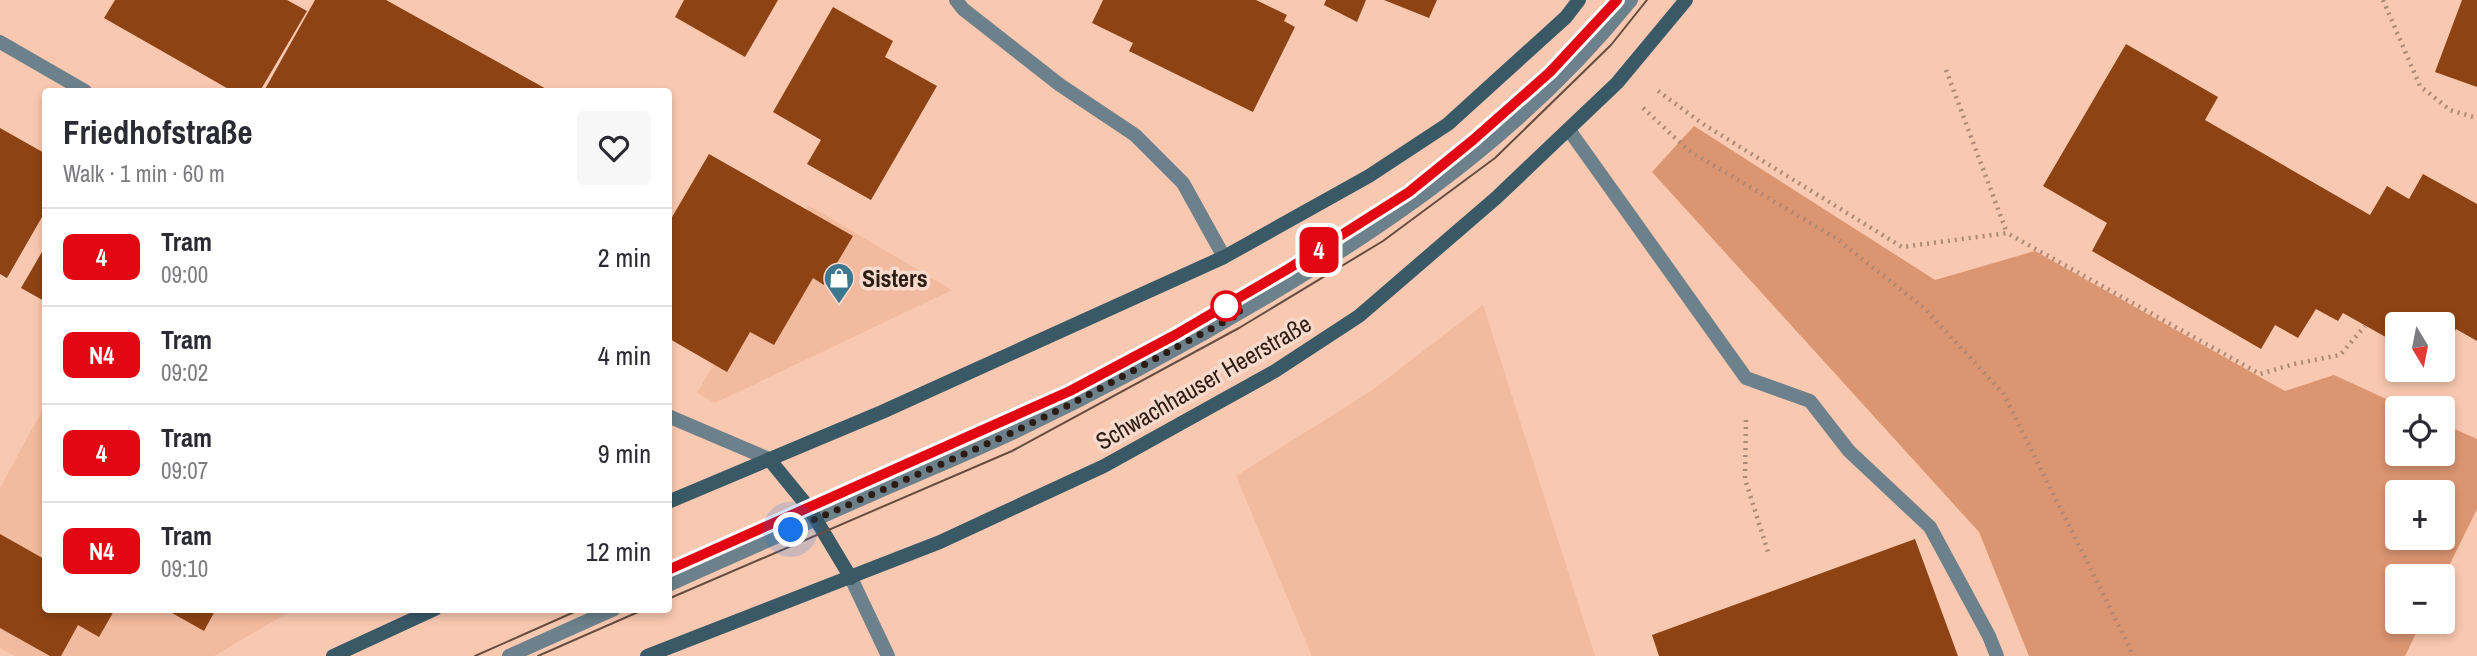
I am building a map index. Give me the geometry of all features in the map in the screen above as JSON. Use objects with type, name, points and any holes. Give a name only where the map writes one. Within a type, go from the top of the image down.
[{"type":"main road","points":[[672,500],[883,412],[1224,257],[1369,176],[1448,124],[1540,42],[1579,0]]},
{"type":"main road","name":"Schwachhauser Heerstraße","points":[[647,656],[940,542],[1104,466],[1275,371],[1359,316],[1496,198],[1617,83],[1686,0]]},
{"type":"main road","points":[[769,459],[816,519],[851,578]]},
{"type":"main road","points":[[333,656],[426,613]]},
{"type":"street","points":[[956,0],[962,9],[1060,85],[1135,135],[1183,183],[1224,257]]},
{"type":"street","points":[[672,583],[1005,436],[1075,402],[1242,312],[1338,254],[1418,201],[1484,149],[1560,80],[1631,0]]},
{"type":"street","points":[[0,42],[80,88]]},
{"type":"street","points":[[1569,130],[1746,377],[1810,401],[1849,451],[1930,527],[1989,636],[1997,656]]},
{"type":"street","points":[[672,418],[769,459]]},
{"type":"street","points":[[851,578],[888,656]]},
{"type":"street","points":[[509,656],[605,613]]},
{"type":"path","points":[[2383,0],[2420,86],[2450,110],[2477,117]]},
{"type":"path","points":[[1946,69],[2007,233]]},
{"type":"path","points":[[1628,70],[1703,124],[1902,247],[2007,233],[2260,374],[2340,355],[2365,326]]},
{"type":"path","points":[[1617,83],[1688,149],[1837,239],[1924,308],[2003,393],[2132,656]]},
{"type":"path","points":[[1746,377],[1745,479],[1769,555]]},
{"type":"shaded area","points":[[1694,126],[1935,280],[2035,251],[2285,391],[2334,375],[2385,398],[2385,466],[2455,466],[2455,429],[2477,439],[2477,509],[2450,564],[2385,564],[2385,634],[2416,634],[2405,656],[2029,656],[1979,532],[1652,172]]},
{"type":"shaded area","points":[[808,205],[952,290],[715,403],[697,393]]},
{"type":"shaded area","points":[[1483,305],[1595,656],[1312,656],[1236,476],[1371,391]]},
{"type":"shaded area","points":[[42,411],[42,613],[287,613],[214,656],[15,656],[0,648],[0,488]]},
{"type":"building","points":[[115,0],[287,0],[307,11],[262,88],[227,88],[104,18]]},
{"type":"building","points":[[315,0],[386,0],[545,88],[266,88]]},
{"type":"building","points":[[684,0],[778,0],[745,57],[675,17]]},
{"type":"building","points":[[1103,0],[1256,0],[1287,15],[1284,21],[1295,27],[1253,112],[1129,51],[1133,43],[1092,23]]},
{"type":"building","points":[[1326,0],[1366,0],[1357,22],[1324,5]]},
{"type":"building","points":[[1384,0],[1437,0],[1429,18]]},
{"type":"building","points":[[2462,0],[2477,0],[2477,87],[2435,72]]},
{"type":"building","points":[[833,7],[893,41],[885,57],[937,86],[871,200],[807,164],[821,140],[773,112]]},
{"type":"building","points":[[2126,44],[2218,97],[2205,120],[2370,215],[2387,186],[2409,199],[2423,174],[2477,204],[2477,341],[2455,331],[2455,312],[2385,312],[2385,337],[2343,313],[2338,321],[2316,309],[2298,338],[2275,325],[2261,349],[2092,251],[2107,223],[2043,186]]},
{"type":"building","points":[[0,128],[42,152],[42,217],[7,278],[0,274]]},
{"type":"building","points":[[709,154],[853,236],[824,285],[813,278],[774,345],[750,332],[727,372],[672,340],[672,217]]},
{"type":"building","points":[[42,252],[42,300],[21,288]]},
{"type":"building","points":[[0,534],[42,558],[42,613],[113,613],[99,637],[78,625],[61,656],[50,656],[0,628]]},
{"type":"building","points":[[1915,539],[1958,656],[1659,656],[1652,635]]},
{"type":"building","points":[[172,613],[214,613],[204,631]]},
{"type":"tram line","points":[[672,568],[1070,391],[1175,335],[1288,269],[1409,192],[1494,123],[1550,72],[1617,0]]},
{"type":"tram line","name":"4","points":[[672,568],[1070,391],[1175,335],[1288,269],[1409,192],[1494,123],[1550,72],[1617,0]]},
{"type":"tram line","points":[[672,597],[1012,451],[1239,328],[1383,241],[1495,158],[1611,45],[1647,0]]},
{"type":"tram line","points":[[475,656],[572,613]]},
{"type":"tram line","points":[[538,656],[636,613]]},
{"type":"place","name":"Sisters","points":[[839,305]]},
{"type":"route","points":[[791,530],[1005,436],[1075,402],[1242,312],[1226,306]]}]
